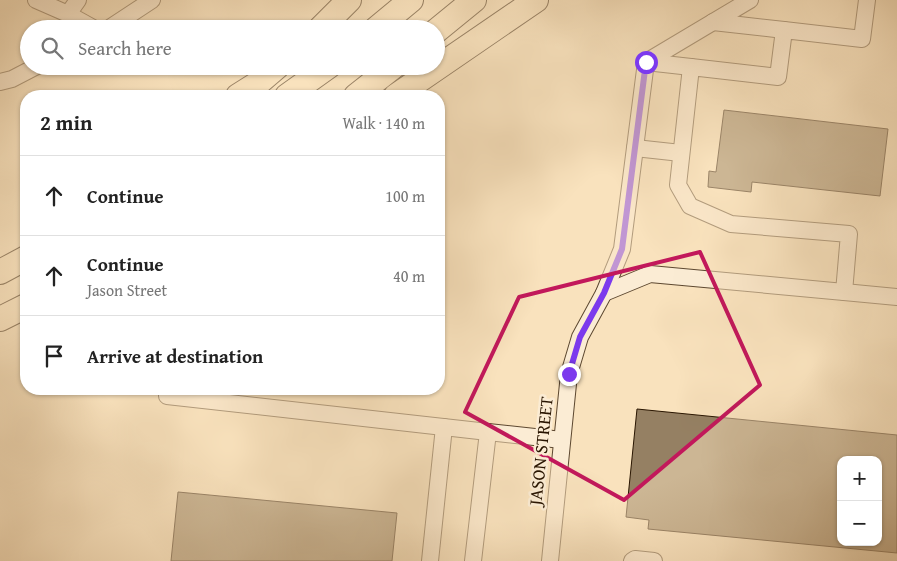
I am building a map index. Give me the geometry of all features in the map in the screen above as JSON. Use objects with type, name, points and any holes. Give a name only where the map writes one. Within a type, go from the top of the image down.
[{"type":"highway","points":[[329,20],[349,0]]},
{"type":"highway","points":[[387,20],[411,0]]},
{"type":"highway","points":[[445,24],[474,0]]},
{"type":"highway","points":[[445,62],[536,0]]},
{"type":"highway","points":[[248,90],[268,75]]},
{"type":"highway","points":[[296,90],[317,75]]},
{"type":"highway","points":[[364,90],[383,75]]},
{"type":"highway","points":[[405,90],[427,75]]},
{"type":"highway","points":[[0,319],[20,309]]},
{"type":"street","points":[[36,0],[79,20]]},
{"type":"street","points":[[68,14],[78,0]]},
{"type":"street","points":[[122,20],[152,0]]},
{"type":"street","points":[[646,62],[750,0]]},
{"type":"street","points":[[712,22],[862,39],[867,0]]},
{"type":"street","points":[[646,62],[778,77],[784,30]]},
{"type":"street","name":"JASON STREET","points":[[550,561],[569,374],[580,337],[604,293],[622,249],[646,62]]},
{"type":"street","points":[[690,67],[678,185],[690,206],[732,224],[850,234],[844,292]]},
{"type":"street","points":[[0,82],[20,75]]},
{"type":"street","points":[[635,148],[681,153]]},
{"type":"street","points":[[604,293],[650,274],[897,297]]},
{"type":"street","points":[[167,396],[562,440]]},
{"type":"street","points":[[430,561],[444,427]]},
{"type":"street","points":[[473,561],[488,432]]},
{"type":"street","points":[[632,561],[635,559],[654,561]]},
{"type":"highlighted area","points":[[700,252],[760,385],[624,500],[465,412],[519,297]]},
{"type":"building","points":[[724,110],[888,129],[880,196],[752,182],[751,192],[708,187],[709,171],[716,172]]},
{"type":"building","points":[[637,409],[897,435],[897,553],[648,529],[649,520],[626,517]]},
{"type":"building","points":[[178,492],[397,513],[392,561],[171,561]]},
{"type":"route","points":[[569,374],[580,337],[604,293],[622,249],[646,62]]}]
